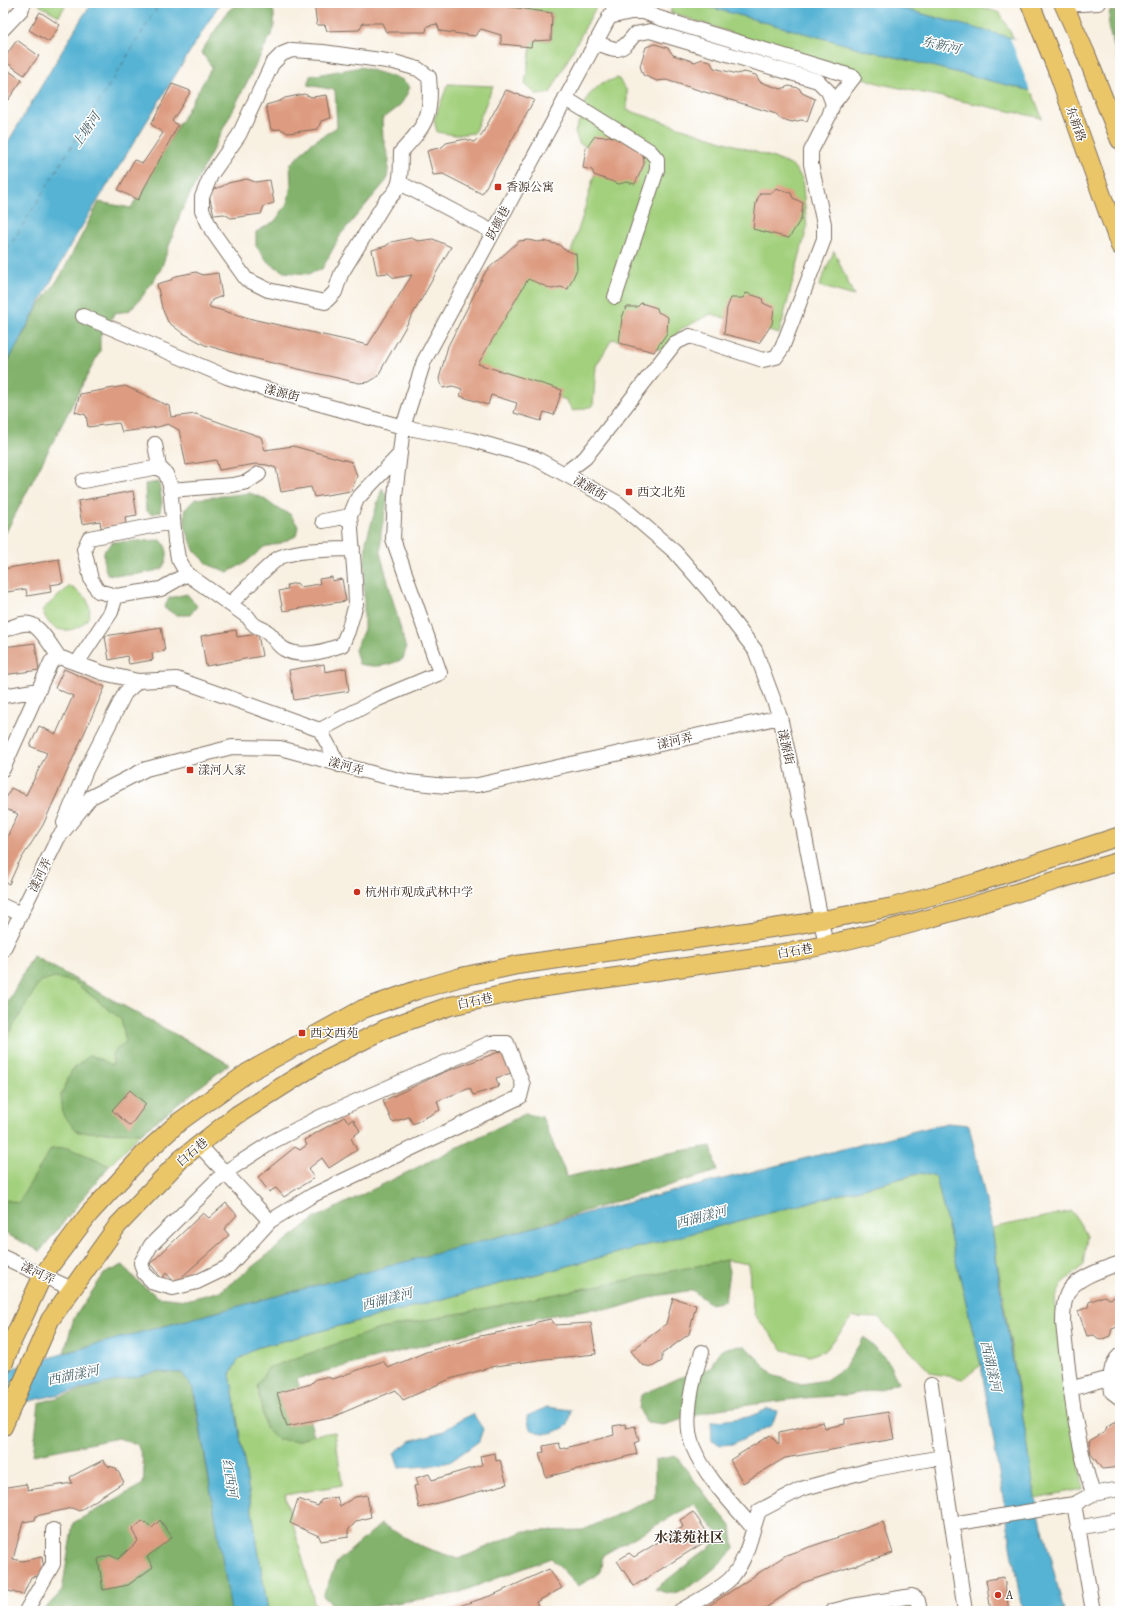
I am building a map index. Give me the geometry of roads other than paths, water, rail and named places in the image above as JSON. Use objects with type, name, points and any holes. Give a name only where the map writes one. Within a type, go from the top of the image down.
[{"type":"main road","name":"东新路","points":[[1030,3],[1069,102],[1120,246]]},
{"type":"main road","points":[[1064,4],[1086,54],[1120,140]]},
{"type":"main road","points":[[3,1365],[10,1346],[43,1275],[89,1214],[144,1154],[179,1122],[247,1073],[363,1009],[417,990],[462,977],[517,965],[821,920],[900,905],[979,882],[1120,836]]},
{"type":"main road","name":"白石巷","points":[[6,1419],[50,1320],[118,1225],[181,1159],[237,1115],[320,1063],[387,1028],[450,1006],[525,990],[826,946],[899,928],[1120,861]]},
{"type":"street","points":[[3,29],[21,10],[24,3]]},
{"type":"street","name":"跃颜巷","points":[[320,730],[378,700],[440,673],[393,540],[395,496],[403,427],[424,361],[617,3]]},
{"type":"street","points":[[1064,4],[1098,3]]},
{"type":"street","points":[[564,473],[585,458],[675,343],[690,336],[763,360],[776,357],[782,348],[824,239],[824,224],[811,152],[829,116],[833,104],[854,77],[659,18],[644,12],[631,12],[609,17]]},
{"type":"street","points":[[595,42],[613,49],[625,47],[635,34],[650,31],[818,80],[828,91],[833,104]]},
{"type":"street","points":[[292,50],[323,52],[394,62],[418,69],[429,77],[431,94],[428,113],[421,130],[401,152],[400,183],[394,194],[385,202],[357,246],[341,274],[335,292],[325,302],[268,290],[246,279],[212,232],[202,210],[202,197],[211,175],[239,135],[272,64],[282,54],[292,50]]},
{"type":"street","points":[[565,98],[650,150],[657,159],[657,170],[615,297]]},
{"type":"street","points":[[400,183],[493,232]]},
{"type":"street","name":"漾源街","points":[[83,316],[227,377],[259,388],[403,427],[472,440],[535,458],[618,503],[675,552],[705,586],[755,650],[780,717],[792,770],[826,946]]},
{"type":"street","points":[[155,444],[159,467],[166,474],[170,490],[178,558],[187,574],[248,616],[253,625],[268,632],[284,649],[303,654],[324,651],[342,645],[356,604],[350,516],[357,499],[400,454]]},
{"type":"street","points":[[83,480],[159,467]]},
{"type":"street","points":[[170,490],[233,485],[248,482],[259,474]]},
{"type":"street","points":[[323,521],[350,516]]},
{"type":"street","points":[[173,522],[89,538],[84,549],[91,579],[98,592],[116,596],[161,589],[187,574]]},
{"type":"street","points":[[230,604],[278,558],[297,553],[329,549],[353,549]]},
{"type":"street","points":[[77,663],[111,612],[116,596]]},
{"type":"street","points":[[3,630],[22,624],[32,624],[40,631],[59,657],[103,673],[138,681],[177,679],[320,730],[339,765]]},
{"type":"street","points":[[3,769],[51,662],[59,657]]},
{"type":"street","points":[[58,838],[86,770],[121,700],[125,693],[138,681]]},
{"type":"street","points":[[3,696],[39,690]]},
{"type":"street","name":"漾河弄","points":[[3,950],[58,838],[91,798],[146,769],[232,747],[280,748],[339,765],[409,782],[446,786],[478,785],[780,717]]},
{"type":"street","points":[[3,906],[20,914]]},
{"type":"street","points":[[490,1043],[507,1043],[523,1085],[520,1097],[313,1195],[270,1221],[228,1267],[197,1282],[173,1288],[154,1283],[144,1273],[141,1263],[151,1245],[224,1174],[272,1142],[320,1117],[490,1043]]},
{"type":"street","points":[[199,1145],[224,1174],[270,1221]]},
{"type":"street","name":"漾河弄","points":[[3,1257],[72,1289]]},
{"type":"street","points":[[1093,1494],[1088,1480],[1073,1410],[1063,1323],[1068,1292],[1082,1278],[1120,1262]]},
{"type":"street","points":[[702,1352],[694,1374],[690,1396],[689,1425],[692,1446],[704,1469],[753,1528]]},
{"type":"street","points":[[1120,1356],[1114,1360],[1110,1378],[1112,1392],[1120,1398]]},
{"type":"street","points":[[1070,1389],[1110,1378]]},
{"type":"street","points":[[930,1385],[965,1611]]},
{"type":"street","points":[[680,1611],[732,1578],[749,1544],[759,1511],[801,1489],[870,1470],[942,1457]]},
{"type":"street","points":[[952,1524],[1074,1504],[1093,1494],[1120,1489]]},
{"type":"street","points":[[1074,1504],[1077,1528],[1093,1611]]},
{"type":"street","points":[[1077,1528],[1120,1520]]},
{"type":"street","points":[[26,1611],[53,1564],[53,1530]]},
{"type":"street","points":[[833,1611],[852,1606],[912,1596],[918,1601],[920,1611]]},
{"type":"water","name":"上塘河","points":[[93,3],[220,3],[71,244],[3,371],[3,148],[83,16]]},
{"type":"water","name":"东新河","points":[[694,3],[882,3],[1120,67],[1120,113],[866,50]]},
{"type":"water","points":[[947,1123],[969,1125],[992,1228],[1001,1294],[1028,1447],[1035,1498],[1064,1611],[1022,1611],[981,1365],[936,1177],[921,1173],[256,1348],[238,1360],[230,1374],[268,1611],[231,1611],[194,1390],[182,1373],[157,1372],[3,1407],[3,1371],[97,1344],[587,1213]]},
{"type":"water","points":[[547,1407],[571,1410],[568,1425],[550,1433],[540,1433],[530,1429],[527,1416]]},
{"type":"water","points":[[768,1409],[777,1411],[772,1425],[734,1444],[721,1445],[712,1441],[711,1422],[748,1417]]},
{"type":"water","points":[[473,1414],[483,1429],[479,1441],[450,1462],[429,1466],[399,1468],[394,1453],[410,1441],[444,1431],[458,1421]]},
{"type":"place","name":"香源公寓","points":[[498,187]]},
{"type":"place","name":"西文北苑","points":[[629,492]]},
{"type":"place","name":"漾河人家","points":[[190,770]]},
{"type":"place","name":"杭州市观成武林中学","points":[[357,892]]},
{"type":"place","name":"西文西苑","points":[[302,1033]]},
{"type":"place","name":"A","points":[[998,1595]]},
{"type":"district","name":"水漾苑社区","points":[[689,1537]]},
{"type":"water label","name":"西湖漾河","points":[[701,1217]]},
{"type":"water label","name":"西湖漾河","points":[[387,1299]]},
{"type":"water label","name":"西湖漾河","points":[[991,1366]]},
{"type":"water label","name":"西湖漾河","points":[[73,1375]]},
{"type":"water label","name":"红西河","points":[[230,1478]]}]
